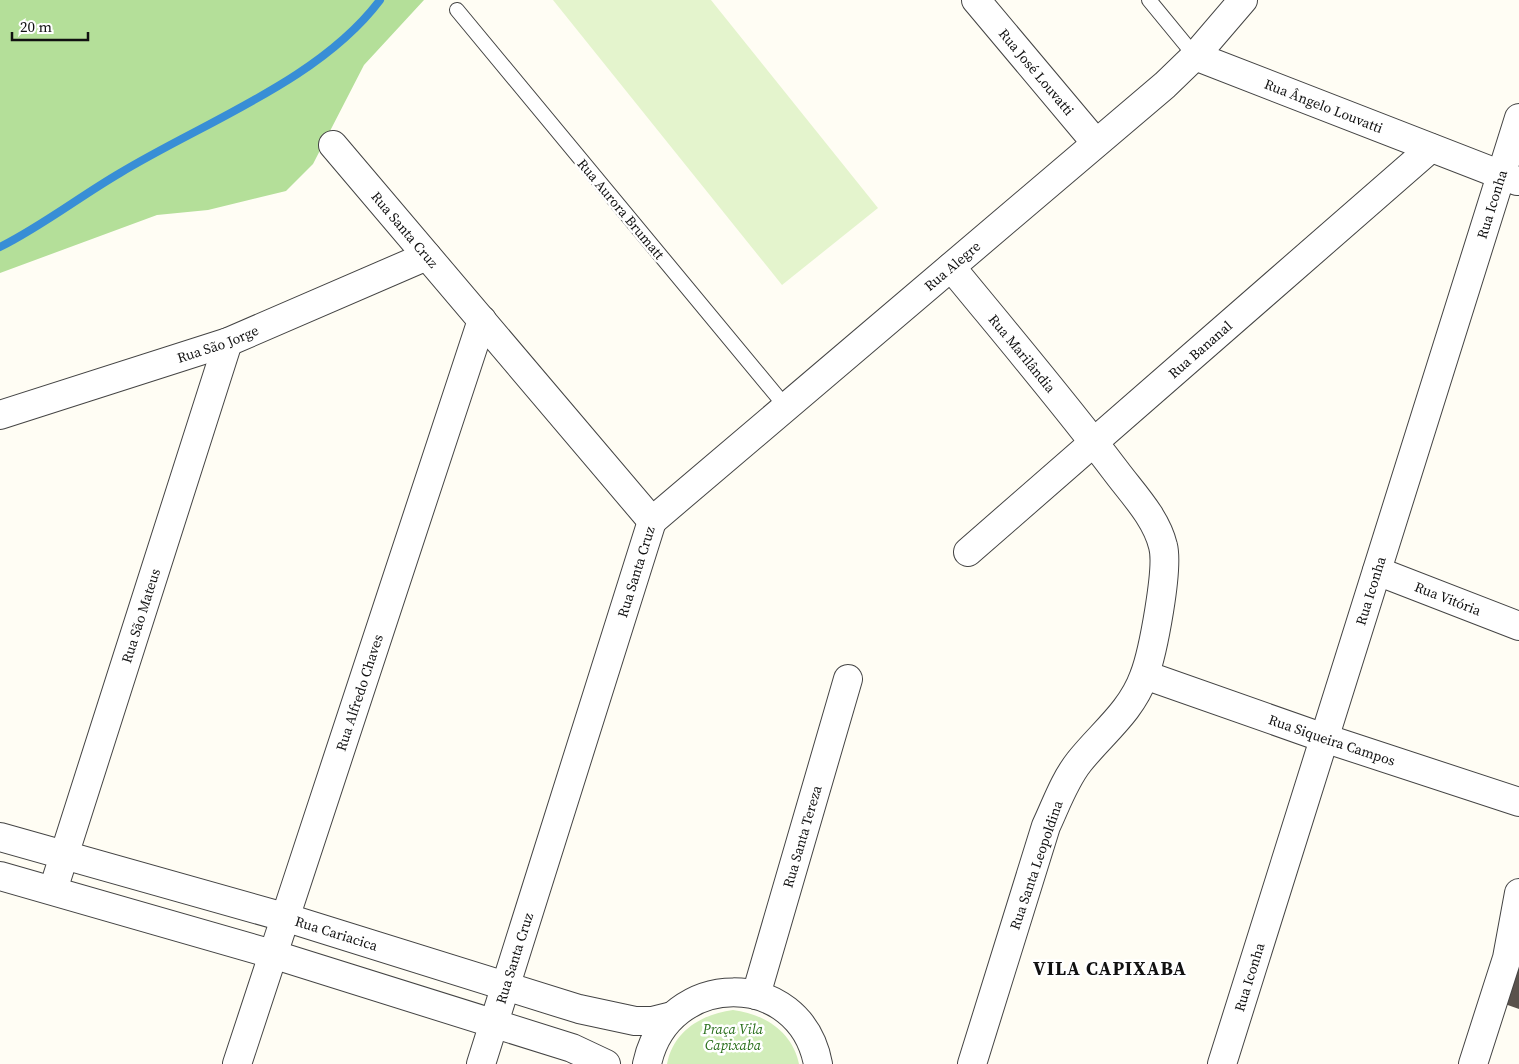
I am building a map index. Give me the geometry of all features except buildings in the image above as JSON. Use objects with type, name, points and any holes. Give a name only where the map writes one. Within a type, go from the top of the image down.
[{"type":"street","name":"Rua José Louvatti","points":[[976,0],[1096,143]]},
{"type":"street","name":"Rua Alegre","points":[[652,521],[1165,85],[1195,56],[1243,0]]},
{"type":"street","name":"Rua Ângelo Louvatti","points":[[1195,56],[1510,178]]},
{"type":"street","name":"Rua Iconha","points":[[1222,1064],[1377,571],[1510,178],[1519,118]]},
{"type":"street","name":"Rua Santa Cruz","points":[[333,145],[652,521],[481,1064]]},
{"type":"street","name":"Rua Bananal","points":[[968,552],[1430,148]]},
{"type":"street","name":"Rua São Jorge","points":[[0,415],[228,342],[428,256]]},
{"type":"street","name":"Rua Marilândia","points":[[950,267],[1094,442]]},
{"type":"street","name":"Rua Alfredo Chaves","points":[[237,1064],[482,320]]},
{"type":"street","name":"Rua São Mateus","points":[[53,890],[228,342]]},
{"type":"street","name":"Rua Santa Leopoldina","points":[[972,1064],[1046,826],[1078,763],[1120,719],[1134,698],[1145,675],[1164,578],[1165,552],[1154,522],[1094,442]]},
{"type":"street","name":"Rua Vitória","points":[[1377,571],[1519,626]]},
{"type":"street","name":"Rua Siqueira Campos","points":[[1145,675],[1324,738],[1519,802]]},
{"type":"street","name":"Rua Santa Tereza","points":[[756,995],[848,679]]},
{"type":"street","name":"Rua Cariacica","points":[[0,837],[284,917],[606,1016],[652,1021],[672,1016]]},
{"type":"street","points":[[0,876],[272,954],[572,1048],[606,1064]]},
{"type":"street","points":[[1473,1064],[1506,958],[1519,893]]},
{"type":"street","points":[[647,1064],[658,1035],[672,1016],[691,1003],[711,995],[734,992],[756,995],[776,1003],[800,1023],[812,1042],[818,1064]]},
{"type":"lane","name":"Rua Ângelo Louvatti","points":[[1149,0],[1195,56]]},
{"type":"lane","name":"Rua Aurora Brumatt","points":[[457,10],[786,408]]},
{"type":"green space","points":[[0,0],[424,0],[364,65],[313,164],[286,191],[208,210],[157,215],[0,273]]},
{"type":"green space","points":[[553,0],[711,0],[878,208],[782,285]]},
{"type":"green space","name":"Praça Vila Capixaba","points":[[733,1010],[755,1015],[775,1026],[790,1042],[799,1064],[667,1064],[670,1052],[682,1033],[710,1015]]},
{"type":"waterway","points":[[0,247],[31,230],[120,173],[294,76],[326,54],[355,28],[380,0]]},
{"type":"district","name":"VILA CAPIXABA","points":[[1110,968]]}]
